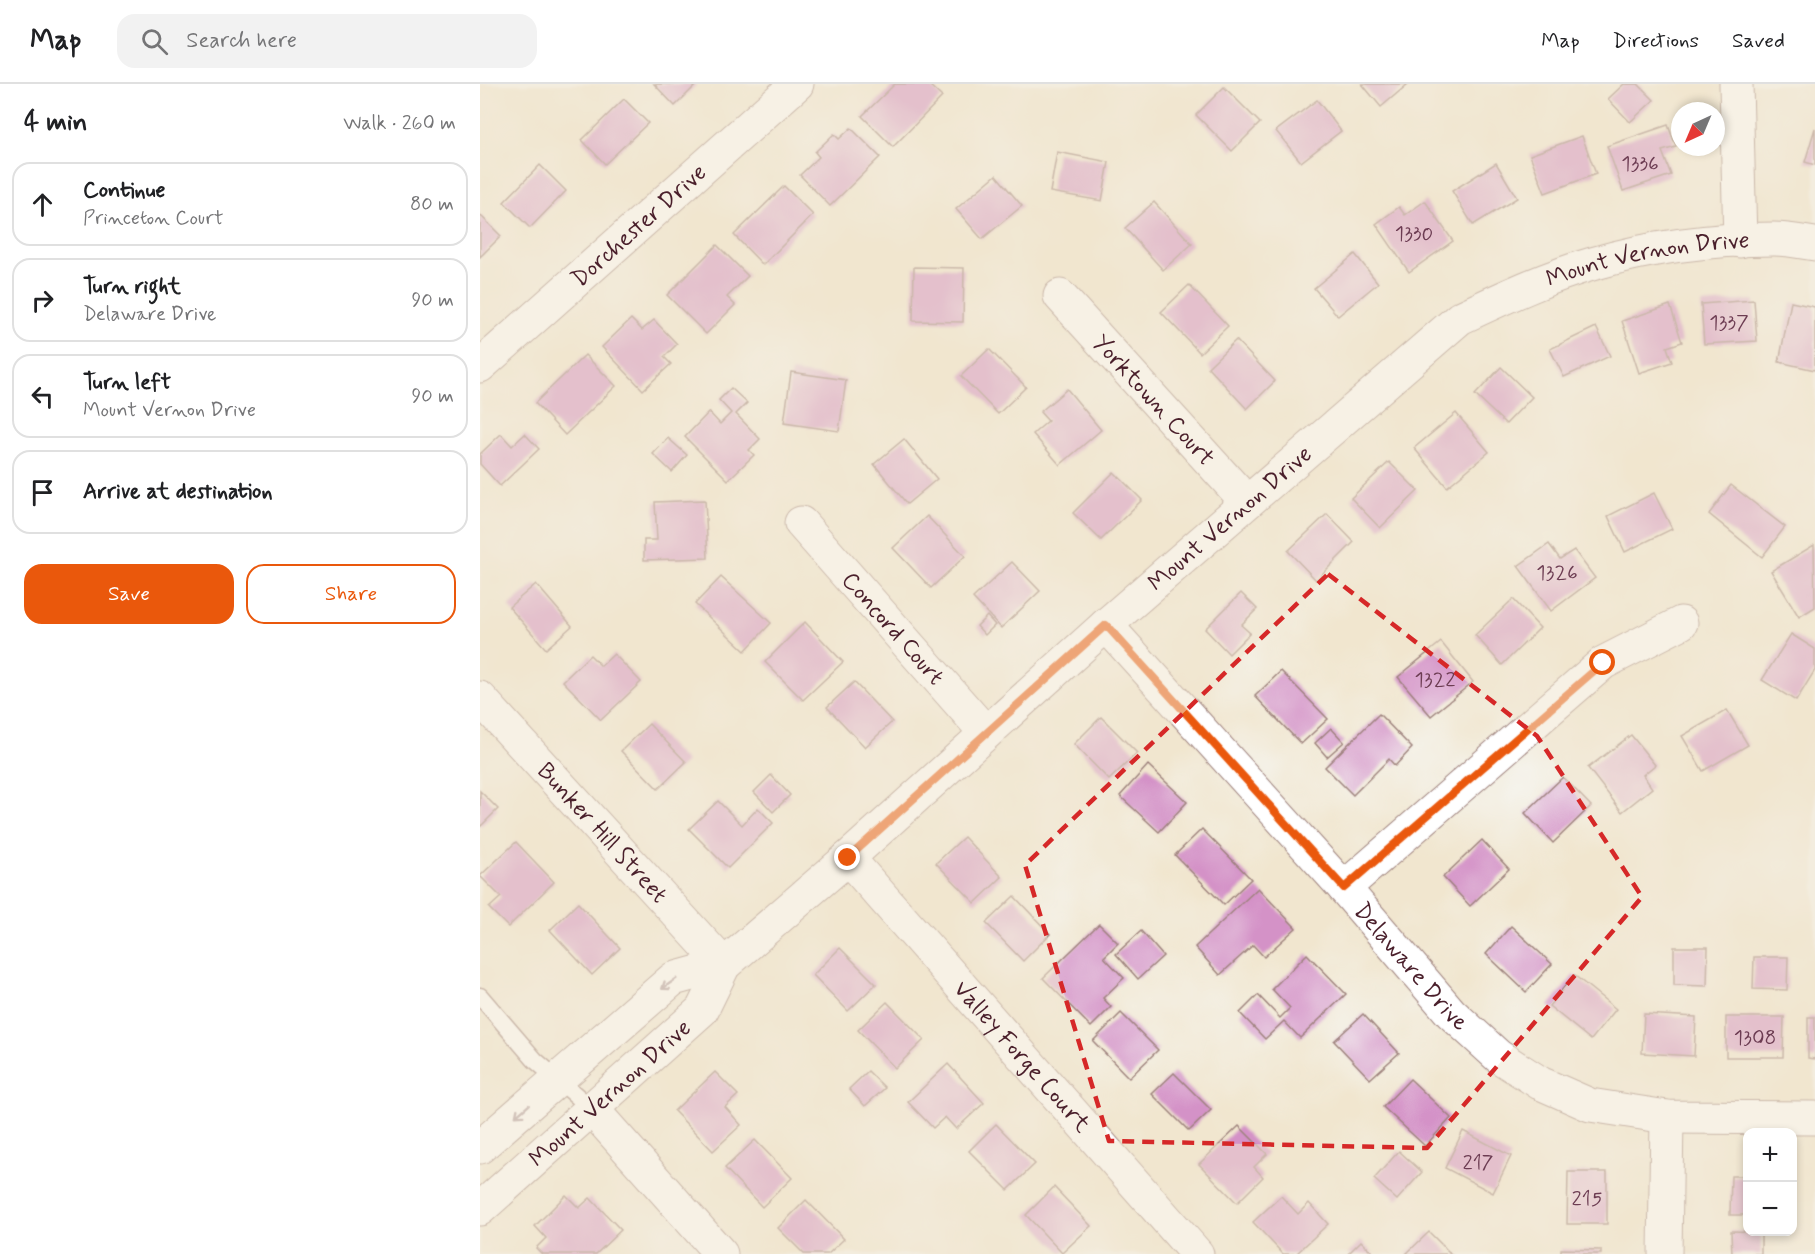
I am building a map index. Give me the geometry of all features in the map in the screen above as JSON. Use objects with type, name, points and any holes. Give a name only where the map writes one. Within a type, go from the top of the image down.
[{"type":"street","name":"Dorchester Drive","points":[[480,366],[797,84]]},
{"type":"street","points":[[1736,84],[1740,241]]},
{"type":"street","name":"Mount Vernon Drive","points":[[480,1209],[702,1010],[724,965],[848,858],[1247,501],[1460,318],[1524,289],[1591,264],[1649,250],[1719,242],[1775,239],[1815,244]]},
{"type":"street","name":"Yorktown Court","points":[[1060,296],[1247,501]]},
{"type":"street","name":"Concord Court","points":[[801,523],[986,733]]},
{"type":"street","points":[[1344,888],[1603,663],[1681,623]]},
{"type":"street","name":"Delaware Drive","points":[[1106,625],[1344,888],[1451,1014],[1498,1056],[1540,1083],[1590,1105],[1667,1117],[1815,1118]]},
{"type":"street","name":"Bunker Hill Street","points":[[480,698],[724,965]]},
{"type":"street","name":"Valley Forge Court","points":[[848,858],[1197,1254]]},
{"type":"street","name":"Mount Vernon Drive","points":[[480,1147],[673,979],[724,965]]},
{"type":"street","points":[[592,1109],[721,1254]]},
{"type":"street","points":[[1665,1254],[1667,1117]]},
{"type":"lane","points":[[480,996],[535,1060],[592,1109]]},
{"type":"highlighted area","points":[[1328,574],[1537,736],[1642,897],[1427,1148],[1109,1141],[1025,865]]},
{"type":"building","points":[[654,84],[697,84],[675,106]]},
{"type":"building","points":[[895,84],[928,84],[942,97],[893,147],[862,116]]},
{"type":"building","points":[[1362,84],[1408,84],[1381,107]]},
{"type":"building","points":[[1624,84],[1638,84],[1654,100],[1630,122],[1608,99]]},
{"type":"building","points":[[1224,87],[1260,123],[1232,151],[1196,115]]},
{"type":"building","points":[[624,99],[648,123],[605,164],[582,140]]},
{"type":"building","points":[[1317,100],[1341,131],[1301,162],[1276,131]]},
{"type":"building","points":[[1668,125],[1671,133],[1671,148],[1662,151],[1671,175],[1623,191],[1607,146]]},
{"type":"building","points":[[851,128],[880,157],[830,206],[800,175],[819,157],[815,152],[834,134],[839,139]]},
{"type":"building","points":[[1815,128],[1815,165],[1805,162]]},
{"type":"building","points":[[1582,136],[1596,174],[1545,193],[1530,155]]},
{"type":"building","points":[[1057,152],[1109,162],[1102,201],[1050,192]]},
{"type":"building","points":[[1496,163],[1517,198],[1473,225],[1452,191]]},
{"type":"building","points":[[540,165],[566,191],[530,228],[504,202]]},
{"type":"building","points":[[996,175],[1022,206],[982,239],[956,209]]},
{"type":"building","points":[[784,186],[813,215],[763,265],[734,235]]},
{"type":"building","points":[[1425,201],[1453,241],[1409,272],[1376,224],[1399,207],[1405,215]]},
{"type":"building","points":[[1154,202],[1192,244],[1163,270],[1125,228]]},
{"type":"building","points":[[480,215],[501,236],[480,257]]},
{"type":"building","points":[[717,245],[748,276],[727,297],[735,305],[706,334],[667,295]]},
{"type":"building","points":[[1355,254],[1378,283],[1338,316],[1314,288]]},
{"type":"building","points":[[914,267],[964,268],[963,322],[913,321]]},
{"type":"building","points":[[1189,285],[1228,326],[1200,353],[1161,312]]},
{"type":"building","points":[[1754,300],[1757,341],[1704,344],[1701,304]]},
{"type":"building","points":[[1791,302],[1815,307],[1815,370],[1779,362]]},
{"type":"building","points":[[1670,305],[1682,342],[1667,347],[1672,362],[1639,373],[1622,321]]},
{"type":"building","points":[[631,319],[642,330],[654,320],[677,344],[664,357],[671,364],[643,390],[602,347]]},
{"type":"building","points":[[1596,327],[1610,356],[1564,377],[1550,349]]},
{"type":"building","points":[[1236,340],[1275,381],[1247,409],[1208,367]]},
{"type":"building","points":[[989,349],[1026,387],[998,414],[961,376]]},
{"type":"building","points":[[585,355],[616,386],[565,435],[535,403]]},
{"type":"building","points":[[1501,367],[1532,397],[1506,424],[1475,395]]},
{"type":"building","points":[[791,372],[846,380],[839,431],[784,423]]},
{"type":"building","points":[[731,388],[747,403],[736,414],[760,439],[749,450],[754,455],[728,480],[685,437],[709,412],[720,424],[731,413],[719,400]]},
{"type":"building","points":[[1067,389],[1101,430],[1060,465],[1033,434],[1048,421],[1040,412]]},
{"type":"building","points":[[1456,413],[1489,452],[1447,487],[1414,448]]},
{"type":"building","points":[[501,434],[512,446],[525,434],[539,449],[500,486],[480,464],[480,454]]},
{"type":"building","points":[[668,438],[687,455],[672,472],[653,454]]},
{"type":"building","points":[[904,439],[937,479],[907,504],[874,464]]},
{"type":"building","points":[[1389,462],[1418,491],[1380,528],[1351,498]]},
{"type":"building","points":[[1114,472],[1142,500],[1101,540],[1073,513]]},
{"type":"building","points":[[1731,485],[1785,527],[1762,557],[1709,514]]},
{"type":"building","points":[[1654,493],[1672,529],[1625,552],[1608,516]]},
{"type":"building","points":[[705,500],[708,558],[644,560],[644,540],[657,540],[655,502]]},
{"type":"building","points":[[1327,514],[1354,542],[1316,580],[1288,551]]},
{"type":"building","points":[[927,516],[965,556],[931,588],[893,548]]},
{"type":"building","points":[[1549,544],[1560,559],[1574,550],[1595,578],[1551,611],[1518,566]]},
{"type":"building","points":[[1814,545],[1815,607],[1799,617],[1771,571]]},
{"type":"building","points":[[1012,562],[1040,591],[1001,628],[973,598]]},
{"type":"building","points":[[721,577],[771,623],[745,651],[695,604]]},
{"type":"building","points":[[536,584],[572,626],[546,649],[509,607]]},
{"type":"building","points":[[1241,593],[1257,609],[1241,625],[1250,633],[1229,654],[1205,629]]},
{"type":"building","points":[[1513,599],[1540,628],[1502,665],[1475,635]]},
{"type":"building","points":[[987,616],[995,625],[985,635],[977,626]]},
{"type":"building","points":[[805,622],[843,662],[803,700],[765,662]]},
{"type":"building","points":[[1791,634],[1815,649],[1815,670],[1796,701],[1762,680]]},
{"type":"building","points":[[1441,642],[1473,682],[1431,716],[1398,677]]},
{"type":"building","points":[[614,654],[641,682],[601,720],[563,681],[590,655],[601,666]]},
{"type":"building","points":[[1281,671],[1328,719],[1301,744],[1255,696]]},
{"type":"building","points":[[854,682],[892,722],[865,747],[827,707]]},
{"type":"building","points":[[1727,710],[1748,745],[1703,771],[1682,736]]},
{"type":"building","points":[[1379,714],[1412,748],[1395,766],[1389,759],[1353,795],[1325,767]]},
{"type":"building","points":[[1101,717],[1137,753],[1109,780],[1074,744]]},
{"type":"building","points":[[649,724],[686,762],[658,789],[621,751]]},
{"type":"building","points":[[1331,728],[1344,742],[1327,757],[1315,743]]},
{"type":"building","points":[[1631,735],[1655,765],[1643,775],[1652,788],[1622,812],[1588,768]]},
{"type":"building","points":[[1148,765],[1187,802],[1159,832],[1120,796]]},
{"type":"building","points":[[771,775],[790,795],[773,812],[754,792]]},
{"type":"building","points":[[1563,777],[1591,806],[1553,843],[1525,813]]},
{"type":"building","points":[[480,791],[498,809],[480,827]]},
{"type":"building","points":[[718,801],[742,825],[758,808],[773,823],[728,868],[689,829]]},
{"type":"building","points":[[1202,829],[1251,879],[1224,905],[1175,855]]},
{"type":"building","points":[[964,837],[1002,877],[975,903],[936,863]]},
{"type":"building","points":[[1482,840],[1509,869],[1470,906],[1443,877]]},
{"type":"building","points":[[516,842],[554,882],[508,927],[489,908],[501,897],[480,876]]},
{"type":"building","points":[[1258,888],[1296,928],[1264,957],[1253,945],[1220,975],[1195,947]]},
{"type":"building","points":[[1014,896],[1050,934],[1023,961],[986,923]]},
{"type":"building","points":[[578,903],[620,948],[592,975],[550,930]]},
{"type":"building","points":[[1099,924],[1118,943],[1104,957],[1124,978],[1103,998],[1111,1007],[1091,1027],[1043,978]]},
{"type":"building","points":[[1511,926],[1552,964],[1526,992],[1486,954]]},
{"type":"building","points":[[1141,931],[1163,956],[1138,979],[1116,954]]},
{"type":"building","points":[[1674,947],[1708,947],[1707,986],[1674,985]]},
{"type":"building","points":[[840,948],[876,984],[848,1011],[813,975]]},
{"type":"building","points":[[1307,954],[1346,994],[1300,1038],[1284,1021],[1265,1039],[1240,1013],[1258,995],[1280,1018],[1290,1008],[1272,989]]},
{"type":"building","points":[[1754,957],[1788,957],[1787,990],[1753,989]]},
{"type":"building","points":[[1574,975],[1616,1009],[1591,1040],[1549,1006]]},
{"type":"building","points":[[887,1002],[924,1040],[895,1068],[858,1030]]},
{"type":"building","points":[[1121,1013],[1158,1050],[1129,1078],[1093,1041]]},
{"type":"building","points":[[1363,1014],[1399,1053],[1370,1079],[1334,1041]]},
{"type":"building","points":[[1644,1014],[1696,1017],[1694,1056],[1642,1053]]},
{"type":"building","points":[[1726,1017],[1784,1017],[1783,1057],[1726,1057]]},
{"type":"building","points":[[1808,1017],[1815,1017],[1815,1059],[1808,1058]]},
{"type":"building","points":[[948,1064],[984,1103],[956,1129],[945,1117],[933,1128],[908,1102]]},
{"type":"building","points":[[868,1071],[885,1088],[865,1106],[849,1089]]},
{"type":"building","points":[[715,1072],[738,1095],[725,1107],[741,1125],[713,1151],[674,1111]]},
{"type":"building","points":[[1174,1073],[1211,1110],[1189,1131],[1152,1094]]},
{"type":"building","points":[[1410,1079],[1451,1118],[1425,1146],[1383,1107]]},
{"type":"building","points":[[996,1124],[1035,1164],[1008,1190],[969,1151]]},
{"type":"building","points":[[1239,1126],[1267,1154],[1254,1167],[1263,1177],[1237,1203],[1199,1164]]},
{"type":"building","points":[[1463,1131],[1511,1156],[1493,1193],[1445,1168]]},
{"type":"building","points":[[755,1140],[792,1178],[762,1207],[725,1168]]},
{"type":"building","points":[[1399,1151],[1422,1172],[1397,1200],[1374,1179]]},
{"type":"building","points":[[1568,1172],[1607,1172],[1607,1224],[1567,1224]]},
{"type":"building","points":[[1731,1176],[1743,1176],[1743,1215],[1730,1215]]},
{"type":"building","points":[[1054,1187],[1091,1226],[1062,1253],[1026,1215]]},
{"type":"building","points":[[566,1195],[579,1208],[590,1198],[621,1230],[596,1254],[542,1254],[536,1248],[546,1238],[535,1226]]},
{"type":"building","points":[[1281,1196],[1298,1214],[1309,1203],[1328,1224],[1296,1254],[1283,1254],[1253,1222]]},
{"type":"building","points":[[806,1200],[844,1239],[828,1254],[804,1254],[778,1228]]},
{"type":"building","points":[[1731,1231],[1743,1231],[1743,1236],[1761,1236],[1761,1254],[1732,1254]]},
{"type":"building","points":[[1429,1232],[1451,1254],[1406,1254]]},
{"type":"building","points":[[1361,1241],[1374,1254],[1348,1254]]},
{"type":"building","points":[[1561,1249],[1601,1250],[1601,1254],[1561,1254]]},
{"type":"route","points":[[848,858],[1106,625],[1344,888],[1603,663]]}]
